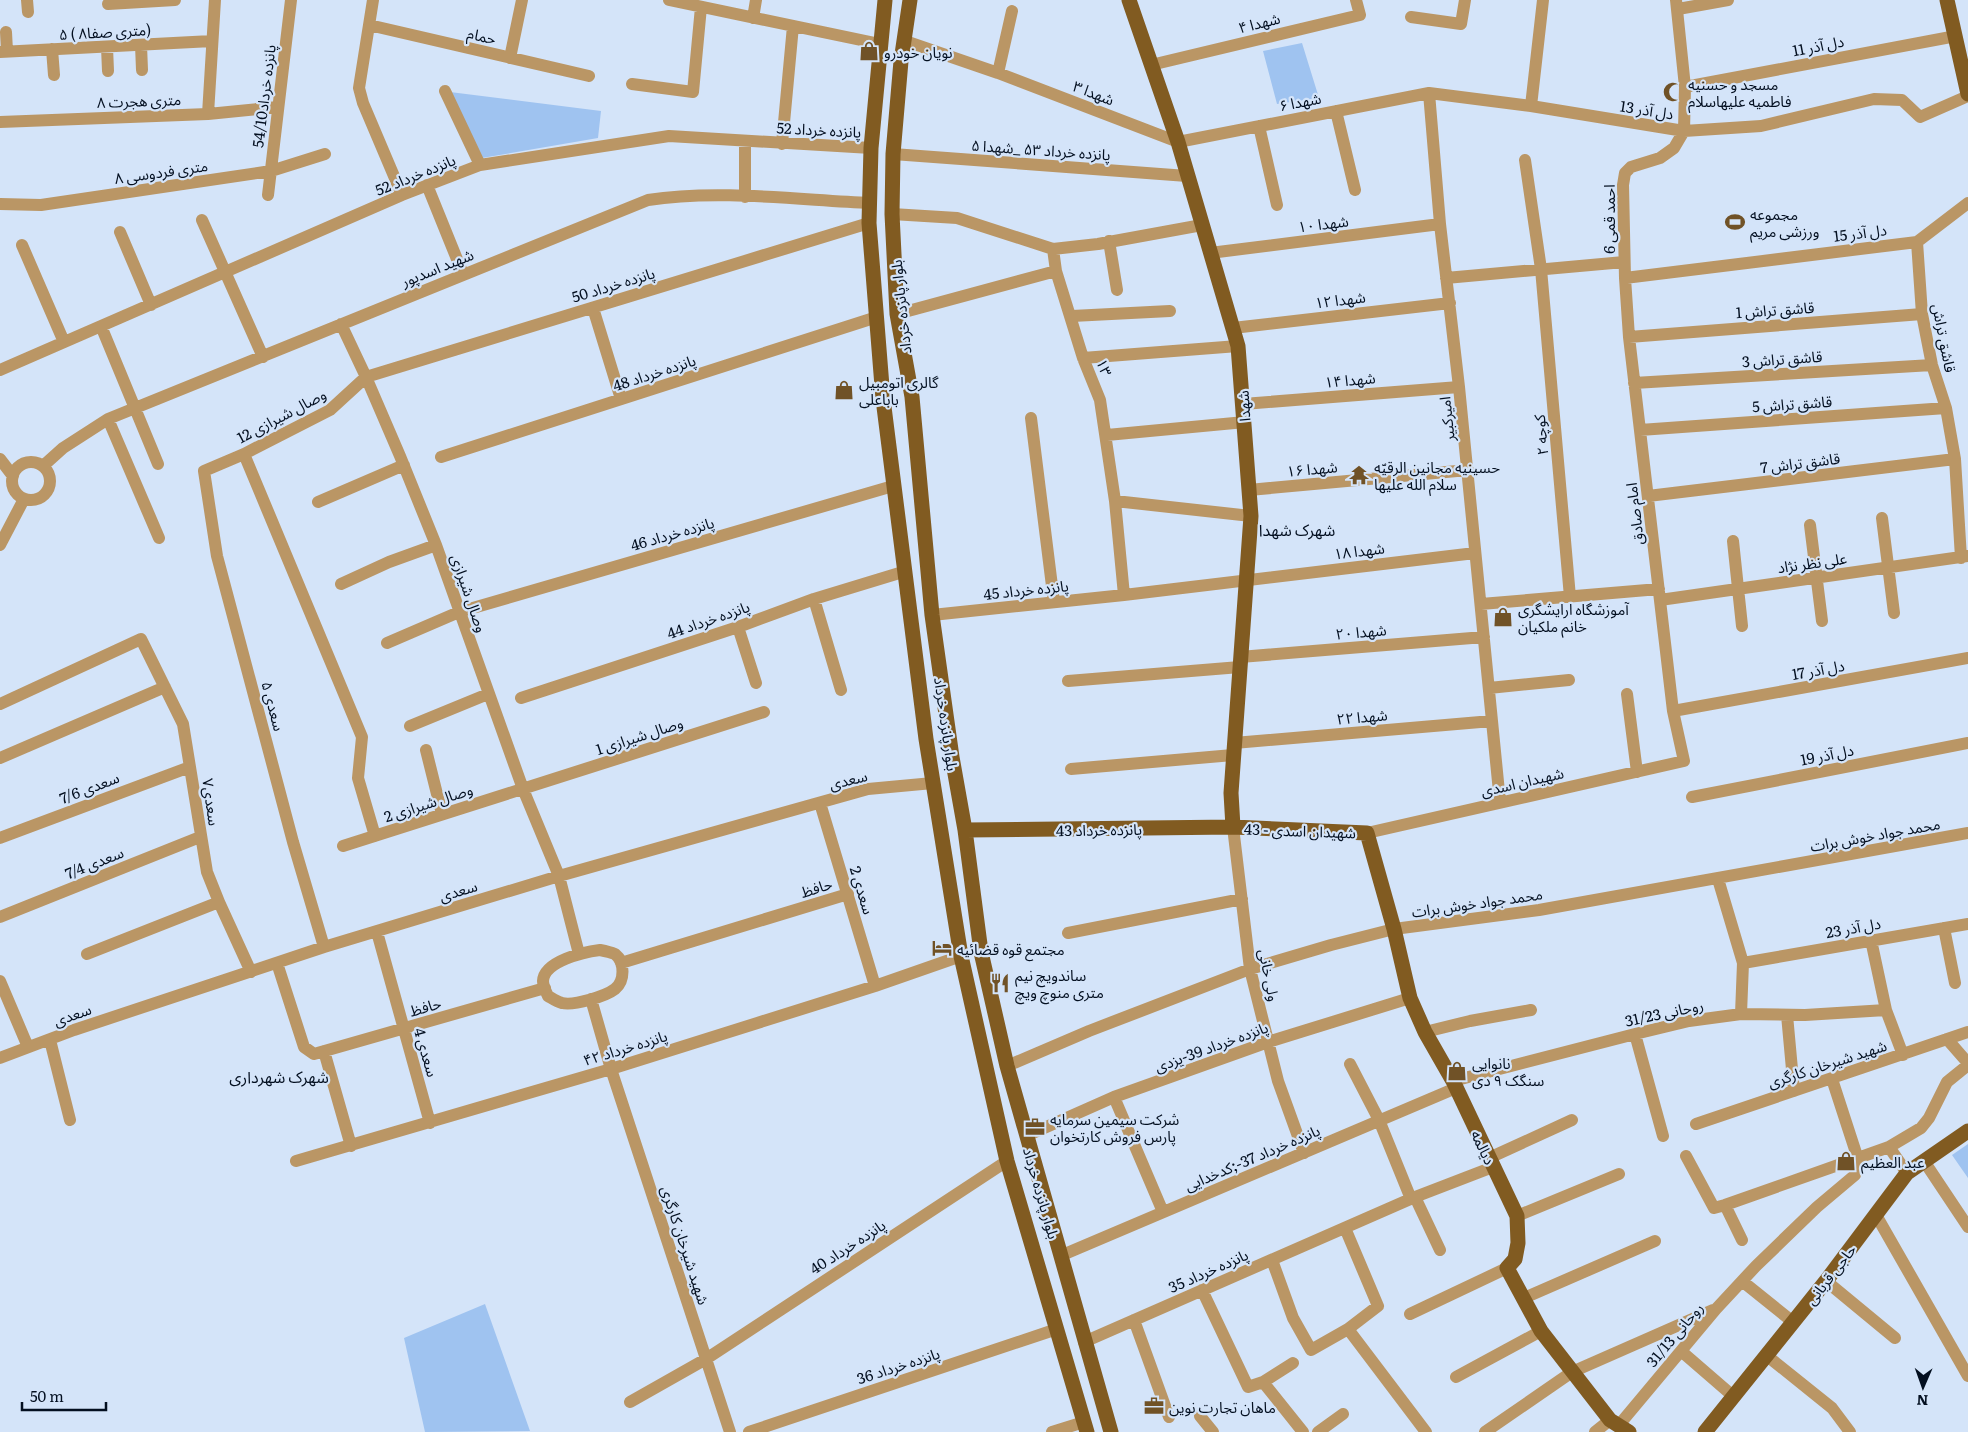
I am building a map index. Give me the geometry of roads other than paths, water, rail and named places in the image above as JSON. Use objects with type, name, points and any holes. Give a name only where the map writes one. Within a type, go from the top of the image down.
[{"type":"main road","name":"بلوار پانزده خرداد","points":[[885,0],[872,148],[869,223],[883,399],[893,486],[934,783],[961,956],[1007,1161],[1086,1427]]},
{"type":"main road","name":"بلوار پانزده خرداد","points":[[910,0],[893,154],[892,214],[897,314],[912,397],[932,616],[952,757],[965,830],[981,952],[1007,1066],[1111,1432]]},
{"type":"main road","name":"شهدا","points":[[1130,0],[1178,142],[1238,346],[1251,516],[1231,793],[1233,827]]},
{"type":"main road","points":[[1949,5],[1968,95]]},
{"type":"main road","name":"پانزده خرداد 43","points":[[965,830],[1233,827]]},
{"type":"main road","name":"شهیدان اسدی - 43","points":[[1233,827],[1367,832]]},
{"type":"main road","name":"دیالمه","points":[[1367,832],[1394,929],[1410,998],[1425,1032],[1455,1084],[1517,1216],[1518,1243],[1515,1259],[1507,1268]]},
{"type":"main road","name":"حاجی قربانی","points":[[1707,1431],[1826,1281],[1907,1173],[1968,1131]]},
{"type":"main road","points":[[1507,1268],[1541,1331],[1572,1372],[1619,1426]]},
{"type":"street","points":[[108,4],[175,0]]},
{"type":"street","points":[[208,114],[215,0]]},
{"type":"street","name":"پانزده خرداد54/10","points":[[268,195],[291,0]]},
{"type":"street","points":[[373,0],[359,88],[363,103],[402,195]]},
{"type":"street","points":[[510,58],[522,0]]},
{"type":"street","points":[[669,0],[880,44]]},
{"type":"street","points":[[753,18],[756,0]]},
{"type":"street","name":"شهدا ۴","points":[[1151,65],[1360,15],[1356,0]]},
{"type":"street","points":[[1411,17],[1461,24],[1465,0]]},
{"type":"street","points":[[1530,106],[1543,0]]},
{"type":"street","points":[[1684,131],[1685,87],[1677,4],[1728,0]]},
{"type":"street","points":[[632,84],[693,92],[701,7]]},
{"type":"street","points":[[998,73],[1012,11]]},
{"type":"street","name":"حمام","points":[[369,25],[588,76]]},
{"type":"street","points":[[782,144],[793,26]]},
{"type":"street","points":[[3,52],[6,32]]},
{"type":"street","name":"دل آذر 11","points":[[1685,87],[1956,36]]},
{"type":"street","name":"۵ ( ۸متری صفا)","points":[[3,52],[212,41]]},
{"type":"street","name":"شهدا ۳","points":[[905,41],[998,73],[1178,142]]},
{"type":"street","points":[[141,45],[142,70]]},
{"type":"street","points":[[107,47],[108,71]]},
{"type":"street","points":[[52,50],[54,75]]},
{"type":"street","points":[[445,91],[480,165]]},
{"type":"street","name":"دل آذر 13","points":[[1429,93],[1530,106],[1684,131],[1761,126],[1874,98],[1902,100],[1920,117],[1968,95]]},
{"type":"street","name":"شهدا ۶","points":[[1178,142],[1429,93]]},
{"type":"street","name":"امیرکبیر","points":[[1429,93],[1440,224],[1460,387],[1500,802]]},
{"type":"street","name":"۸ متری هجرت","points":[[0,122],[208,114],[278,107]]},
{"type":"street","points":[[1336,111],[1355,190]]},
{"type":"street","points":[[1259,126],[1277,206]]},
{"type":"street","name":"احمد قمی 6","points":[[1624,262],[1623,185],[1626,173],[1631,166],[1660,158],[1674,148],[1684,131]]},
{"type":"street","name":"پانزده خرداد 52","points":[[0,370],[402,195],[480,165],[669,136],[872,148]]},
{"type":"street","points":[[745,141],[745,197]]},
{"type":"street","name":"۸ متری فردوسی","points":[[0,204],[41,205],[271,171],[325,154]]},
{"type":"street","name":"پانزده خرداد ۵۳ _شهدا ۵","points":[[893,154],[1187,176]]},
{"type":"street","name":"کوچه ۲","points":[[1525,160],[1541,269],[1570,597]]},
{"type":"street","points":[[427,186],[462,274]]},
{"type":"street","name":"شهید اسدپور","points":[[43,466],[63,448],[108,419],[648,200],[672,196],[745,197],[870,203]]},
{"type":"street","points":[[1917,242],[1968,203]]},
{"type":"street","points":[[892,214],[957,218],[1052,249],[1098,244],[1202,225]]},
{"type":"street","points":[[202,220],[263,357]]},
{"type":"street","name":"پانزده خرداد 50","points":[[366,377],[869,223]]},
{"type":"street","name":"شهدا ۱۰","points":[[1210,253],[1440,224]]},
{"type":"street","points":[[120,232],[152,305]]},
{"type":"street","points":[[1109,241],[1117,290]]},
{"type":"street","name":"دل آذر 15","points":[[1625,278],[1917,242]]},
{"type":"street","name":"قاشق تراش","points":[[1917,242],[1922,314],[1932,364],[1946,408],[1955,459],[1965,557]]},
{"type":"street","points":[[22,245],[64,342]]},
{"type":"street","name":"۱۳","points":[[1052,249],[1056,271],[1072,316],[1083,358],[1100,400],[1107,435],[1124,595]]},
{"type":"street","points":[[1446,278],[1624,262]]},
{"type":"street","name":"امام صادق","points":[[1624,262],[1634,384],[1673,712],[1684,761]]},
{"type":"street","points":[[897,314],[1056,271]]},
{"type":"street","name":"شهدا ۱۲","points":[[1233,328],[1450,303]]},
{"type":"street","points":[[593,308],[620,399]]},
{"type":"street","points":[[1072,316],[1170,311]]},
{"type":"street","name":"قاشق تراش 1","points":[[1630,337],[1922,314]]},
{"type":"street","name":"پانزده خرداد 48","points":[[441,457],[877,317]]},
{"type":"street","name":"وصال شیرازی","points":[[341,324],[366,377],[436,545],[523,789],[559,876],[579,954]]},
{"type":"street","points":[[101,326],[158,464]]},
{"type":"street","points":[[1083,358],[1238,346]]},
{"type":"street","name":"قاشق تراش 3","points":[[1634,384],[1932,364]]},
{"type":"street","name":"وصال شیرازی 12","points":[[204,471],[244,454],[330,410],[366,377]]},
{"type":"street","name":"شهدا ۱۴","points":[[1243,404],[1460,387]]},
{"type":"street","name":"قاشق تراش 5","points":[[1640,430],[1946,408]]},
{"type":"street","points":[[1031,418],[1054,602]]},
{"type":"street","points":[[108,419],[159,538]]},
{"type":"street","points":[[1107,435],[1244,422]]},
{"type":"street","points":[[244,454],[362,737],[358,778],[375,836]]},
{"type":"street","name":"قاشق تراش 7","points":[[1648,496],[1955,459]]},
{"type":"street","points":[[0,460],[13,476]]},
{"type":"street","points":[[28,462],[43,466],[50,480],[48,490],[40,498],[35,500],[24,499],[15,492],[13,476],[18,467],[28,462]]},
{"type":"street","points":[[318,502],[404,466]]},
{"type":"street","name":"شهدا ۱۶","points":[[1249,490],[1468,470]]},
{"type":"street","name":"سعدی ۵","points":[[204,471],[217,556],[293,842],[324,947]]},
{"type":"street","name":"پانزده خرداد 46","points":[[387,643],[459,612],[893,486]]},
{"type":"street","points":[[0,544],[24,499]]},
{"type":"street","points":[[1115,501],[1251,516]]},
{"type":"street","points":[[1882,518],[1894,613]]},
{"type":"street","points":[[1810,525],[1822,621]]},
{"type":"street","points":[[1733,541],[1742,626]]},
{"type":"street","points":[[341,584],[389,562],[436,545]]},
{"type":"street","name":"شهدا ۱۸","points":[[1124,595],[1475,553]]},
{"type":"street","name":"علی نظر نژاد","points":[[1481,604],[1570,597],[1737,589],[1965,557]]},
{"type":"street","name":"پانزده خرداد 44","points":[[522,698],[738,627],[814,599],[906,572]]},
{"type":"street","name":"پانزده خرداد 45","points":[[932,616],[1124,595]]},
{"type":"street","points":[[814,599],[841,690]]},
{"type":"street","points":[[738,627],[756,683]]},
{"type":"street","name":"شهدا ۲۰","points":[[1068,681],[1484,637]]},
{"type":"street","name":"سعدی۷","points":[[0,704],[141,639],[183,724],[207,872],[251,972]]},
{"type":"street","name":"دل آذر 17","points":[[1673,712],[1968,658]]},
{"type":"street","points":[[1489,688],[1569,680]]},
{"type":"street","points":[[0,758],[165,687]]},
{"type":"street","points":[[410,726],[488,694]]},
{"type":"street","points":[[1627,694],[1636,772]]},
{"type":"street","name":"وصال شیرازی 1","points":[[523,789],[764,712]]},
{"type":"street","name":"شهدا ۲۲","points":[[1071,769],[1492,721]]},
{"type":"street","name":"دل آذر 19","points":[[1692,797],[1968,743]]},
{"type":"street","points":[[426,750],[442,814]]},
{"type":"street","name":"شهیدان اسدی","points":[[1367,832],[1684,761]]},
{"type":"street","name":"سعدی 7/6","points":[[0,838],[190,767]]},
{"type":"street","name":"سعدی","points":[[0,1058],[324,947],[559,876],[868,789],[934,783]]},
{"type":"street","name":"وصال شیرازی 2","points":[[343,846],[523,789]]},
{"type":"street","name":"سعدی 2","points":[[820,803],[875,986]]},
{"type":"street","name":"ولی خانی","points":[[1233,827],[1250,969],[1278,1081],[1304,1153]]},
{"type":"street","name":"محمد جواد خوش برات","points":[[1007,1066],[1089,1031],[1250,969],[1394,929],[1539,910],[1968,833]]},
{"type":"street","name":"سعدی 7/4","points":[[0,917],[200,837]]},
{"type":"street","points":[[1718,879],[1743,963],[1741,1014]]},
{"type":"street","name":"حافظ","points":[[621,963],[848,894]]},
{"type":"street","points":[[1068,933],[1242,899]]},
{"type":"street","points":[[87,954],[219,902]]},
{"type":"street","name":"دل آذر 23","points":[[1743,963],[1968,924]]},
{"type":"street","points":[[1944,928],[1955,983]]},
{"type":"street","name":"سعدی 4","points":[[377,932],[430,1123]]},
{"type":"street","points":[[1871,940],[1886,1010],[1903,1055]]},
{"type":"street","points":[[600,950],[616,955],[621,963],[623,972],[621,982],[616,989],[591,999],[563,1004],[548,996],[543,980],[546,972],[562,960],[600,950]]},
{"type":"street","name":"پانزده خرداد ۴۲","points":[[296,1161],[611,1069],[875,986],[961,956]]},
{"type":"street","points":[[277,963],[304,1047],[319,1052],[351,1146]]},
{"type":"street","points":[[0,981],[28,1047]]},
{"type":"street","name":"حافظ","points":[[319,1052],[404,1030],[545,988]]},
{"type":"street","name":"پانزده خرداد 39-یزدی","points":[[1026,1136],[1114,1097],[1268,1042],[1410,998]]},
{"type":"street","name":"شهید شیرخان کارگری","points":[[591,999],[611,1069],[730,1432]]},
{"type":"street","points":[[1425,1032],[1470,1021],[1531,1010]]},
{"type":"street","name":"روحانی 31/23","points":[[1455,1084],[1635,1034],[1690,1021],[1741,1014],[1787,1015],[1886,1010]]},
{"type":"street","points":[[1787,1015],[1794,1091]]},
{"type":"street","name":"شهید شیرخان کارگری","points":[[1696,1124],[1968,1032]]},
{"type":"street","points":[[1635,1034],[1663,1136]]},
{"type":"street","points":[[1720,1206],[1889,1147],[1921,1128],[1929,1118],[1947,1082],[1968,1064],[1947,1039]]},
{"type":"street","points":[[50,1040],[70,1120]]},
{"type":"street","points":[[1350,1064],[1379,1120],[1413,1198],[1440,1250]]},
{"type":"street","points":[[1832,1079],[1858,1159]]},
{"type":"street","name":"پانزده خرداد 37-;کدخدایی","points":[[1060,1256],[1304,1153],[1455,1084]]},
{"type":"street","points":[[1114,1097],[1163,1212]]},
{"type":"street","name":"پانزده خرداد 35","points":[[1084,1342],[1413,1198],[1491,1162],[1572,1120]]},
{"type":"street","points":[[1889,1147],[1907,1173]]},
{"type":"street","points":[[1686,1156],[1742,1240]]},
{"type":"street","name":"روحانی 31/13","points":[[1595,1432],[1619,1426],[1716,1309],[1756,1266],[1817,1207],[1855,1175],[1858,1159]]},
{"type":"street","name":"پانزده خرداد 40","points":[[630,1402],[706,1358],[1007,1161]]},
{"type":"street","points":[[1924,1161],[1968,1227]]},
{"type":"street","points":[[1517,1216],[1619,1174]]},
{"type":"street","points":[[1876,1215],[1967,1371]]},
{"type":"street","points":[[1272,1260],[1293,1318],[1311,1350],[1348,1329],[1378,1306],[1345,1228]]},
{"type":"street","points":[[1524,1298],[1655,1242]]},
{"type":"street","points":[[1410,1314],[1507,1268]]},
{"type":"street","points":[[1742,1281],[1793,1322]]},
{"type":"street","points":[[1826,1281],[1895,1338]]},
{"type":"street","points":[[1202,1290],[1248,1387],[1263,1382],[1293,1363]]},
{"type":"street","points":[[1485,1432],[1572,1372],[1716,1309]]},
{"type":"street","points":[[1134,1320],[1169,1417]]},
{"type":"street","name":"پانزده خرداد 36","points":[[749,1432],[1057,1329]]},
{"type":"street","points":[[1348,1329],[1426,1432]]},
{"type":"street","points":[[1456,1377],[1541,1331]]},
{"type":"street","points":[[1681,1351],[1734,1396]]},
{"type":"street","points":[[1766,1355],[1832,1408],[1850,1432]]},
{"type":"street","points":[[1263,1382],[1303,1432]]},
{"type":"street","points":[[1318,1432],[1343,1414]]},
{"type":"street","points":[[1200,1416],[1213,1432]]},
{"type":"street","points":[[1052,1432],[1086,1427]]},
{"type":"place","name":"نویان خودرو","points":[[869,51]]},
{"type":"place","name":"مسجد و حسنیه فاطمیه علیهاسلام","points":[[1673,92]]},
{"type":"place","name":"مجموعه ورزشی مریم","points":[[1735,222]]},
{"type":"place","name":"گالری اتومبیل باباعلی","points":[[844,390]]},
{"type":"place","name":"حسینیه مجانین الرقیّه سلام الله علیها","points":[[1359,475]]},
{"type":"place","name":"آموزشگاه ارایشگری خانم ملکیان","points":[[1503,617]]},
{"type":"place","name":"مجتمع قوه قضائیه","points":[[942,948]]},
{"type":"place","name":"ساندویچ نیم متری منوچ ویچ","points":[[1000,983]]},
{"type":"place","name":"نانوایی سنگک ۹ دی","points":[[1457,1071]]},
{"type":"place","name":"شرکت سیمین سرمایه پارس فروش کارتخوان","points":[[1035,1127]]},
{"type":"place","name":"عبد العظيم","points":[[1846,1161]]},
{"type":"place","name":"ماهان تجارت نوین","points":[[1154,1406]]},
{"type":"district","name":"شهرک شهدا","points":[[1297,529]]},
{"type":"district","name":"شهرک شهرداری","points":[[279,1076]]}]
